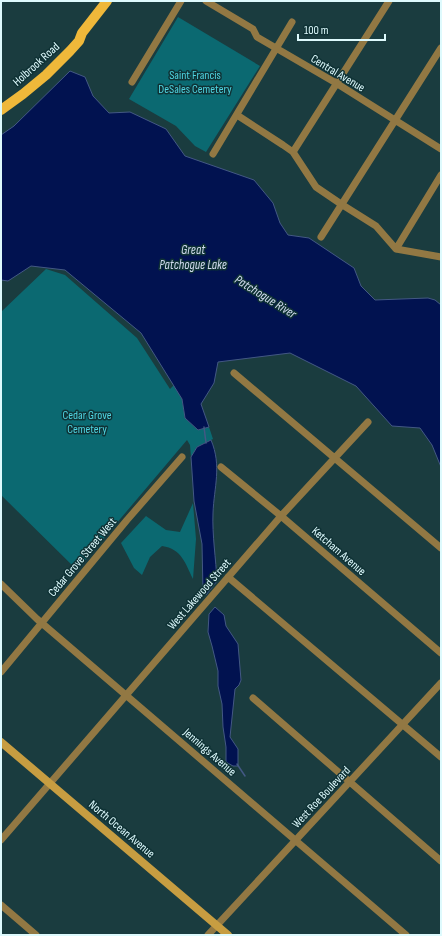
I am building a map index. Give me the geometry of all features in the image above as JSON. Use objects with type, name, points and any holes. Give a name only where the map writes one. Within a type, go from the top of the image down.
[{"type":"main road","name":"Holbrook Road","points":[[1,110],[46,75],[74,47],[79,41],[82,33],[106,1]]},
{"type":"main road","name":"Holbrook Road","points":[[1,102],[45,68],[75,37],[82,33]]},
{"type":"street","points":[[132,82],[181,1]]},
{"type":"street","points":[[293,152],[389,1]]},
{"type":"street","name":"Central Avenue","points":[[211,2],[253,29],[257,37],[441,149]]},
{"type":"street","points":[[213,154],[292,22]]},
{"type":"street","points":[[322,237],[341,204],[441,48]]},
{"type":"street","points":[[237,115],[284,144],[293,152],[316,186],[376,226],[396,249],[441,257]]},
{"type":"street","points":[[396,249],[441,175]]},
{"type":"street","points":[[234,373],[441,548]]},
{"type":"street","name":"West Lakewood Street","points":[[1,840],[228,577],[368,422]]},
{"type":"street","name":"Cedar Grove Street West","points":[[1,672],[127,520],[182,457]]},
{"type":"street","name":"Ketcham Avenue","points":[[221,467],[282,516],[441,653]]},
{"type":"street","points":[[228,577],[441,757]]},
{"type":"street","name":"Jennings Avenue","points":[[1,584],[41,623],[406,935]]},
{"type":"street","name":"West Roe Boulevard","points":[[208,935],[441,683]]},
{"type":"street","points":[[252,698],[441,860]]},
{"type":"street","name":"North Ocean Avenue","points":[[1,742],[228,935]]},
{"type":"street","points":[[1,905],[36,935]]},
{"type":"green space","name":"Saint Francis DeSales Cemetery","points":[[178,17],[260,66],[206,152],[195,146],[176,126],[129,99]]},
{"type":"green space","name":"Cedar Grove Cemetery","points":[[46,269],[65,275],[137,338],[170,389],[174,385],[182,399],[185,418],[198,430],[209,427],[213,439],[197,447],[191,457],[190,445],[187,440],[77,570],[1,495],[1,312]]},
{"type":"green space","points":[[193,503],[196,539],[193,579],[182,558],[174,550],[162,546],[150,557],[142,575],[134,568],[121,543],[146,516],[166,530],[180,532]]},
{"type":"water","name":"Great Patchogue Lake","points":[[70,71],[85,77],[93,96],[109,113],[130,112],[166,129],[185,156],[254,180],[273,203],[280,223],[288,235],[309,238],[354,268],[361,286],[375,300],[428,298],[435,300],[441,305],[441,467],[432,445],[420,428],[392,426],[356,386],[290,353],[218,362],[214,383],[201,404],[209,427],[198,430],[185,418],[182,399],[141,333],[65,270],[31,266],[8,281],[1,280],[1,135],[14,126]]},
{"type":"water","points":[[211,440],[217,468],[213,521],[217,581],[206,595],[203,592],[202,544],[194,501],[191,457],[197,447]]},
{"type":"water","points":[[215,607],[224,615],[226,626],[238,644],[241,680],[235,689],[230,737],[238,749],[238,766],[233,766],[226,762],[222,704],[218,686],[218,671],[208,632],[209,614]]},
{"type":"waterway","points":[[204,427],[206,443]]},
{"type":"waterway","points":[[237,764],[245,776]]},
{"type":"water label","name":"Patchogue River","points":[[266,296]]}]
